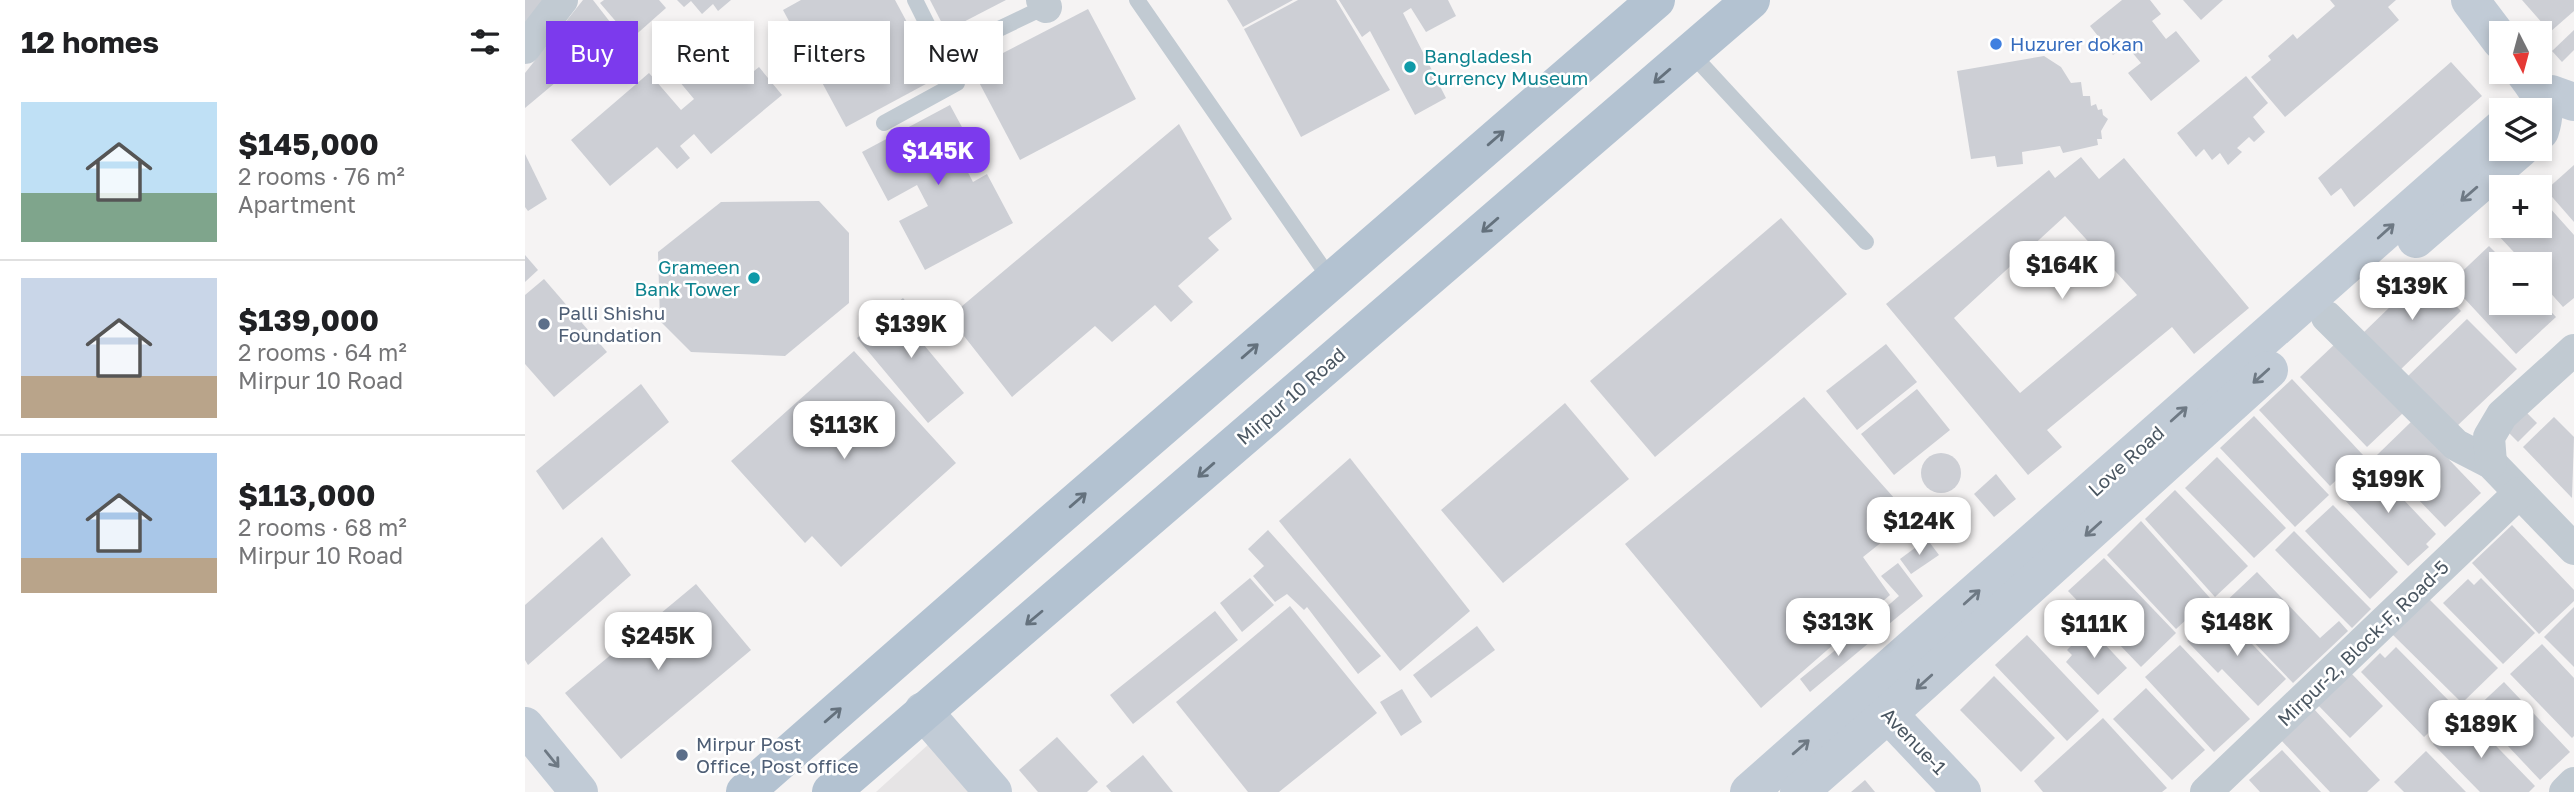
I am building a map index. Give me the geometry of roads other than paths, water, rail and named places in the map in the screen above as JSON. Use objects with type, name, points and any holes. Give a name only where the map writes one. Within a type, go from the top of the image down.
[{"type":"main road","points":[[745,792],[1655,0]]},
{"type":"main road","name":"Mirpur 10 Road","points":[[831,792],[1751,0]]},
{"type":"main road","points":[[1047,527],[1089,571]]},
{"type":"street","points":[[525,48],[562,0]]},
{"type":"street","points":[[2470,0],[2489,25]]},
{"type":"street","name":"Love Road","points":[[1799,792],[1877,703],[2489,140]]},
{"type":"street","name":"Love Road","points":[[1749,792],[1877,703],[2506,161]]},
{"type":"street","points":[[2327,317],[2456,445],[2491,463],[2574,549]]},
{"type":"street","points":[[2491,463],[2489,437],[2502,415],[2574,350]]},
{"type":"street","name":"Mirpur-2, Block-F, Road-5","points":[[2206,792],[2519,494]]},
{"type":"street","name":"Avenue-1","points":[[1877,703],[1962,792]]},
{"type":"street","points":[[923,711],[993,792]]},
{"type":"street","points":[[525,726],[579,792]]},
{"type":"street","points":[[2565,792],[2574,783]]},
{"type":"lane","points":[[915,0],[926,21]]},
{"type":"lane","points":[[1137,0],[1331,280]]},
{"type":"lane","points":[[1003,26],[1049,2]]},
{"type":"lane","points":[[1690,52],[1866,242]]},
{"type":"lane","points":[[884,123],[955,84]]},
{"type":"place","name":"Huzurer dokan","points":[[1996,44]]},
{"type":"place","name":"Bangladesh Currency Museum","points":[[1410,67]]},
{"type":"place","name":"Grameen Bank Tower","points":[[754,278]]},
{"type":"place","name":"Palli Shishu Foundation","points":[[544,324]]},
{"type":"place","name":"Mirpur Post Office, Post office","points":[[682,755]]}]
